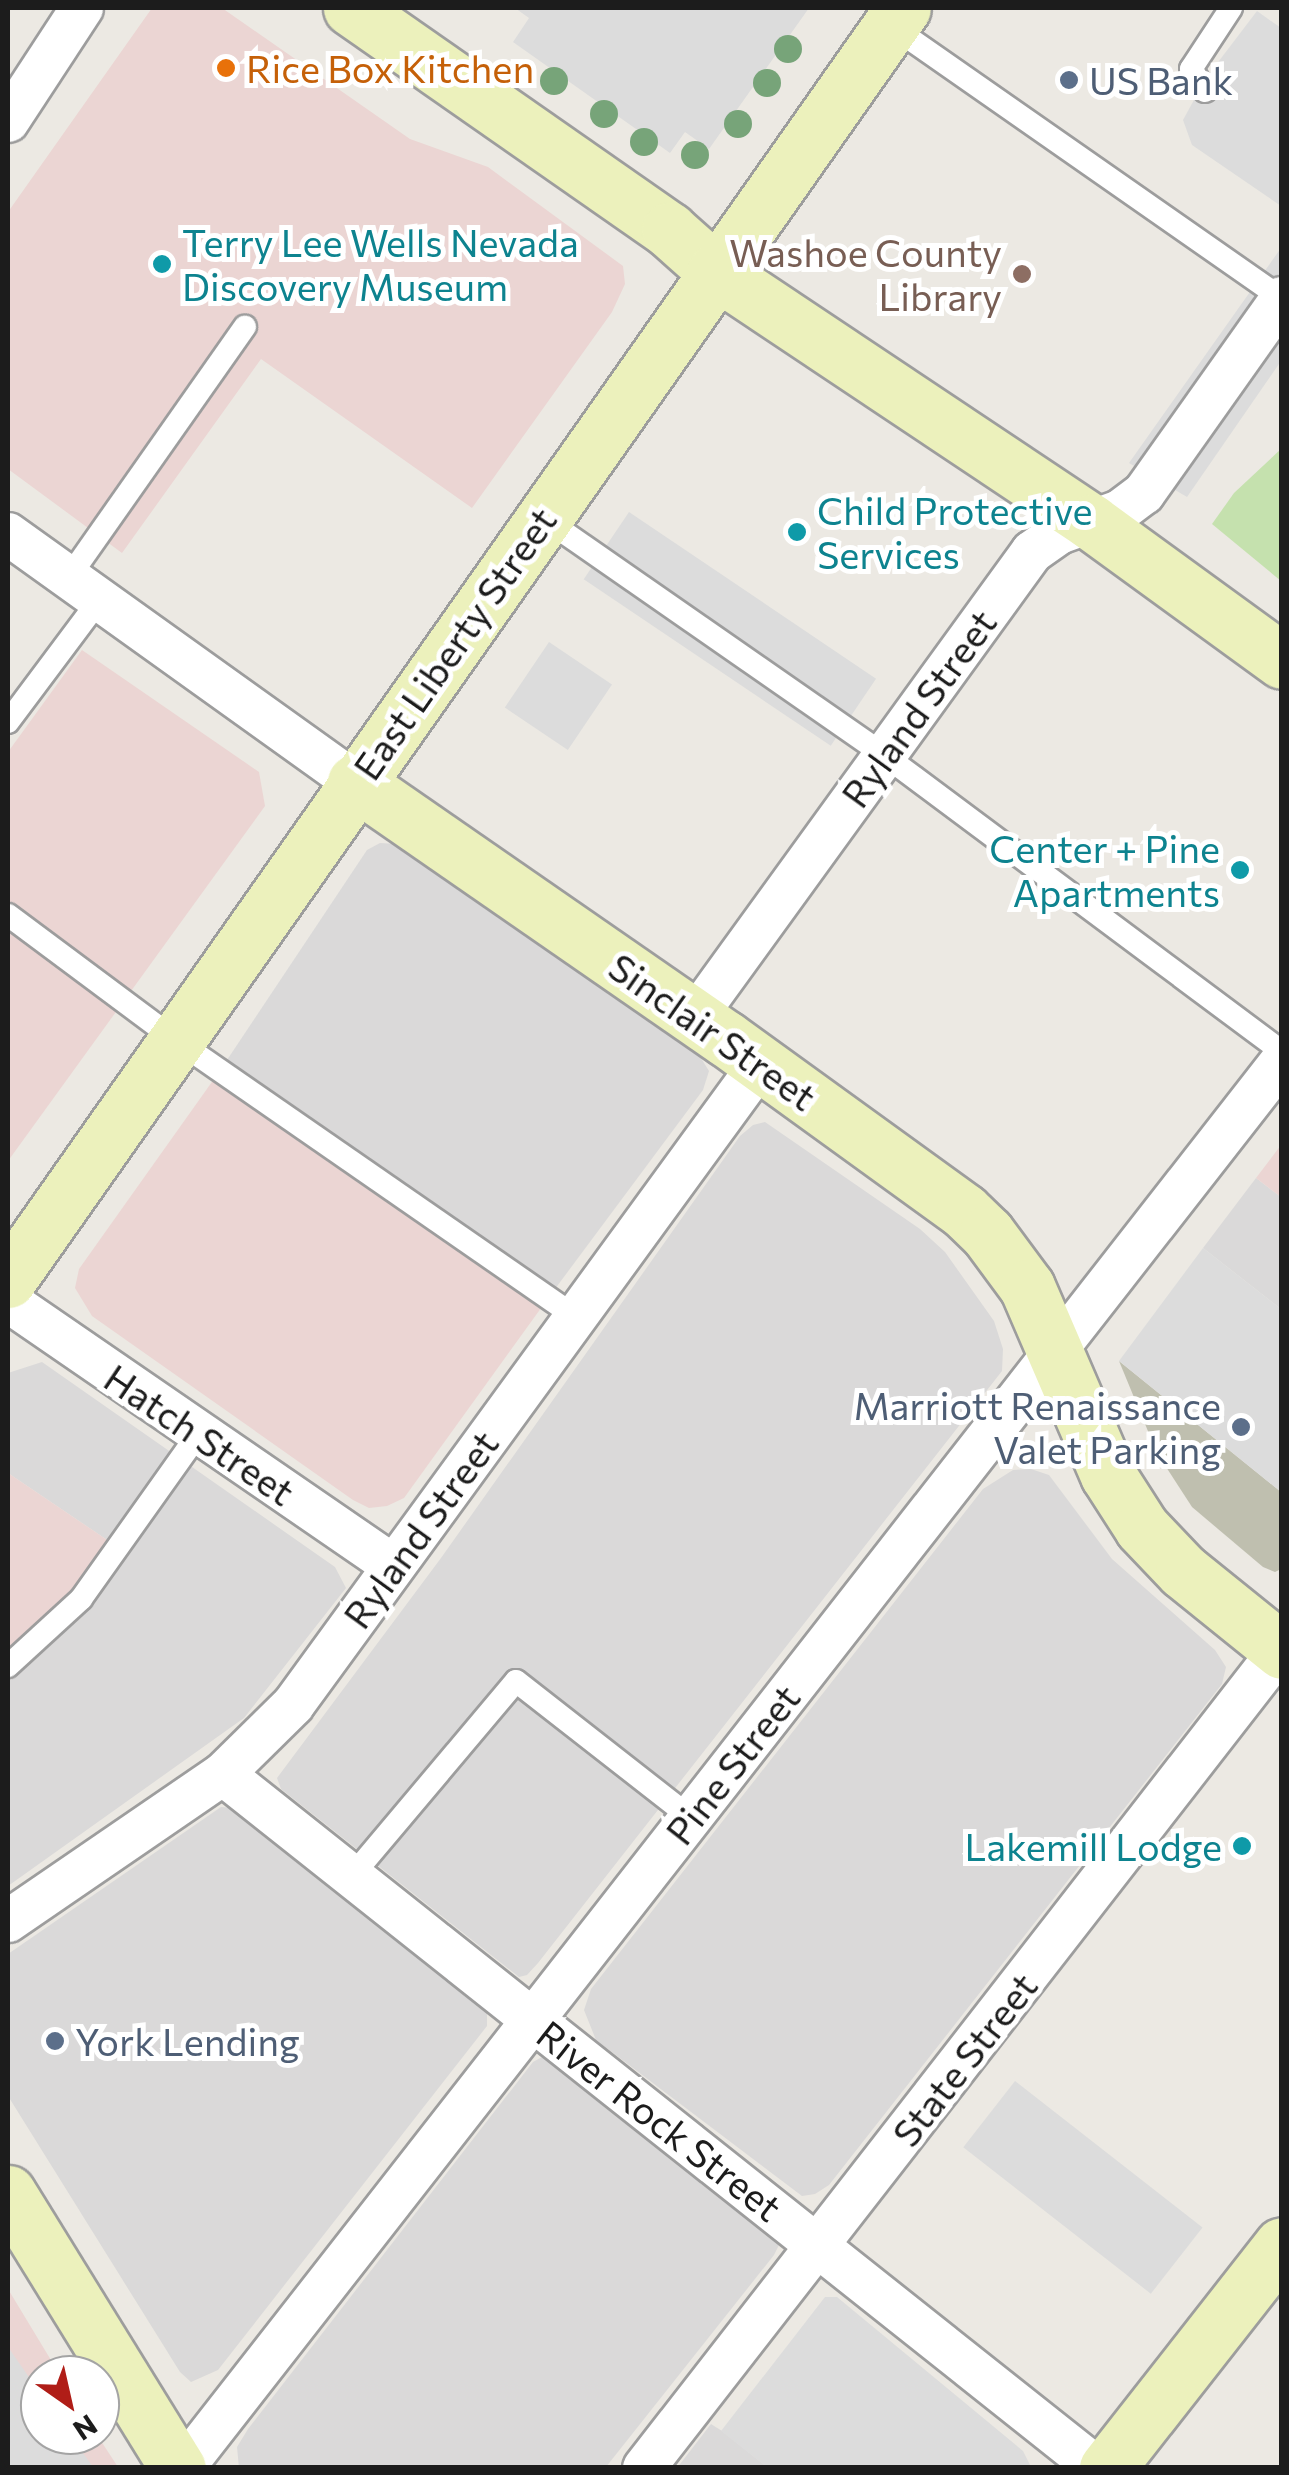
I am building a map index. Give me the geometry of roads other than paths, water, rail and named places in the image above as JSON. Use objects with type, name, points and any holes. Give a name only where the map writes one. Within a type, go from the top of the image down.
[{"type":"street","points":[[8,120],[82,8]]},
{"type":"street","points":[[351,8],[669,230],[716,271],[1091,522],[1282,661]]},
{"type":"street","name":"East Liberty Street","points":[[8,1280],[174,1038],[896,16]]},
{"type":"street","name":"Ryland Street","points":[[695,1017],[1032,552],[1059,533],[1120,512],[1144,493],[1281,298]]},
{"type":"street","name":"Sinclair Street","points":[[8,534],[942,1192],[987,1234],[1026,1287],[1108,1475],[1142,1528],[1183,1571],[1281,1650]]},
{"type":"street","name":"Pine Street","points":[[180,2468],[1282,1060]]},
{"type":"street","name":"Ryland Street","points":[[8,1921],[223,1774],[293,1706],[761,1064]]},
{"type":"street","name":"Hatch Street","points":[[8,1301],[393,1566]]},
{"type":"street","name":"State Street","points":[[644,2468],[1281,1650]]},
{"type":"street","name":"River Rock Street","points":[[223,1774],[820,2244],[1097,2468]]},
{"type":"street","points":[[8,2193],[180,2468]]},
{"type":"street","points":[[1108,2468],[1282,2245]]},
{"type":"lane","points":[[1205,91],[1191,70],[1230,8]]},
{"type":"lane","points":[[896,16],[1281,298]]},
{"type":"lane","points":[[8,722],[85,588],[246,327]]},
{"type":"lane","points":[[542,517],[884,755],[1282,1052]]},
{"type":"lane","points":[[8,915],[174,1038],[575,1316]]},
{"type":"lane","points":[[8,1666],[80,1600],[198,1433]]},
{"type":"lane","points":[[352,1877],[516,1681],[690,1817]]},
{"type":"place","name":"Rice Box Kitchen","points":[[226,68]]},
{"type":"place","name":"US Bank","points":[[1069,80]]},
{"type":"place","name":"Terry Lee Wells Nevada Discovery Museum","points":[[162,264]]},
{"type":"place","name":"Washoe County Library","points":[[1022,274]]},
{"type":"place","name":"Child Protective Services","points":[[797,532]]},
{"type":"place","name":"Center + Pine Apartments","points":[[1240,870]]},
{"type":"place","name":"Marriott Renaissance Valet Parking","points":[[1241,1427]]},
{"type":"place","name":"Lakemill Lodge","points":[[1242,1846]]},
{"type":"place","name":"York Lending","points":[[55,2041]]}]
